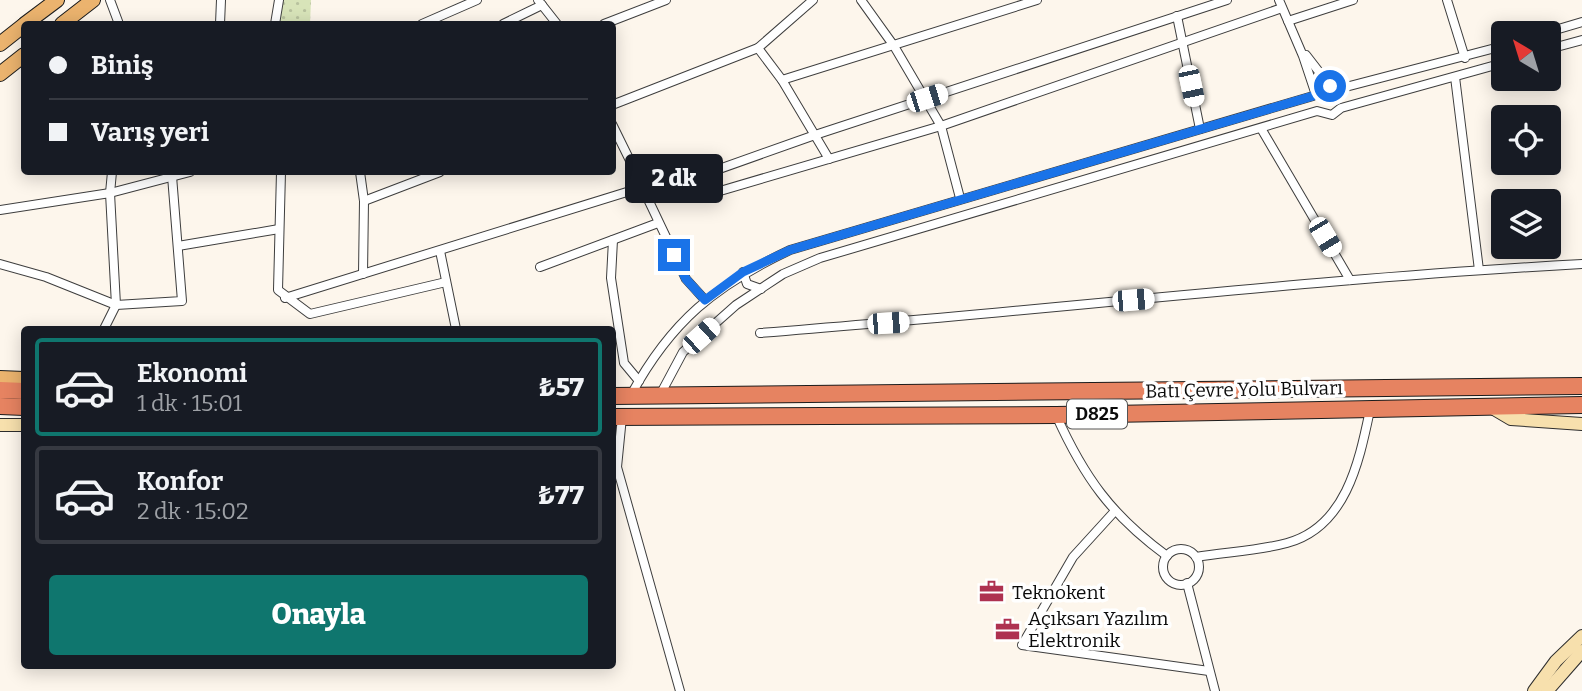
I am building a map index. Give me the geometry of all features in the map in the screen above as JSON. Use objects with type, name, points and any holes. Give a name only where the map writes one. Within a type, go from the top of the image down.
[{"type":"highway","name":"Batı Çevre Yolu Bulvarı","points":[[616,395],[635,388],[660,395],[1582,386]]},
{"type":"highway","points":[[0,390],[21,391]]},
{"type":"highway","name":"Batı Çevre Yolu Bulvarı","points":[[617,417],[1056,415],[1582,405]]},
{"type":"highway","points":[[0,406],[21,407]]},
{"type":"main road","points":[[30,21],[57,0]]},
{"type":"main road","points":[[66,21],[93,0]]},
{"type":"main road","points":[[0,44],[21,28]]},
{"type":"main road","points":[[0,74],[21,57]]},
{"type":"main road","points":[[0,378],[21,379]]},
{"type":"street","points":[[110,0],[118,21]]},
{"type":"street","points":[[220,21],[221,0]]},
{"type":"street","points":[[276,21],[279,0]]},
{"type":"street","points":[[429,21],[477,0]]},
{"type":"street","points":[[612,21],[666,0]]},
{"type":"street","points":[[616,103],[758,48],[813,0]]},
{"type":"street","points":[[861,0],[894,46],[942,126],[960,198]]},
{"type":"street","points":[[782,80],[1037,0]]},
{"type":"street","points":[[285,298],[644,191],[1227,0]]},
{"type":"street","points":[[1288,21],[1353,0]]},
{"type":"street","points":[[1447,0],[1465,58]]},
{"type":"street","points":[[508,21],[540,3],[554,21]]},
{"type":"street","points":[[703,195],[942,126],[1182,42],[1281,4],[1299,47],[1317,111]]},
{"type":"street","points":[[1177,16],[1200,129]]},
{"type":"street","points":[[1561,28],[1582,22]]},
{"type":"street","points":[[1561,46],[1582,40]]},
{"type":"street","points":[[1299,47],[1342,97],[1341,108]]},
{"type":"street","points":[[758,48],[782,80],[830,159]]},
{"type":"street","points":[[635,388],[648,364],[705,300],[743,272],[790,250],[1334,88],[1491,50]]},
{"type":"street","points":[[660,395],[683,352],[736,305],[783,274],[831,254],[1262,130],[1317,111],[1332,115],[1341,108],[1491,66]]},
{"type":"street","points":[[1455,77],[1479,270]]},
{"type":"street","points":[[1262,130],[1350,280]]},
{"type":"street","points":[[616,132],[686,279],[705,300]]},
{"type":"street","points":[[105,326],[116,304],[110,193],[112,175]]},
{"type":"street","points":[[0,210],[110,193],[176,175]]},
{"type":"street","points":[[281,175],[278,290],[285,298],[310,314],[446,282]]},
{"type":"street","points":[[360,175],[364,201],[363,274]]},
{"type":"street","points":[[364,201],[432,175]]},
{"type":"street","points":[[0,264],[33,273],[116,304],[182,301],[172,176]]},
{"type":"street","points":[[540,267],[658,223]]},
{"type":"street","points":[[178,246],[279,229]]},
{"type":"street","points":[[613,240],[611,278],[624,363],[635,388]]},
{"type":"street","points":[[440,251],[455,326]]},
{"type":"street","points":[[760,332],[957,318],[1350,280],[1582,264]]},
{"type":"street","points":[[743,272],[747,284],[761,289]]},
{"type":"street","points":[[1501,386],[1520,380],[1582,379]]},
{"type":"street","points":[[1489,405],[1511,419],[1582,424]]},
{"type":"street","points":[[1196,557],[1196,575],[1187,583],[1175,583],[1166,577],[1163,566],[1167,556],[1182,549],[1196,557],[1287,543],[1319,528],[1342,502],[1360,453],[1370,407]]},
{"type":"street","points":[[1056,415],[1088,479],[1114,512],[1136,533],[1167,556]]},
{"type":"street","points":[[617,417],[617,467],[680,691]]},
{"type":"street","points":[[0,425],[21,425]]},
{"type":"street","points":[[1114,512],[1073,557],[1022,645],[1209,671]]},
{"type":"street","points":[[1187,583],[1215,691]]},
{"type":"street","points":[[1534,691],[1556,661],[1582,636]]},
{"type":"street","points":[[1547,691],[1582,651]]},
{"type":"green space","points":[[282,0],[311,0],[310,21],[279,21]]},
{"type":"place","name":"Teknokent","points":[[992,592]]},
{"type":"place","name":"Açıksarı Yazılım Elektronik","points":[[1008,629]]},
{"type":"route","points":[[674,255],[686,279],[705,300],[743,272],[790,250],[863,226],[1313,96],[1321,87],[1330,86]]}]
